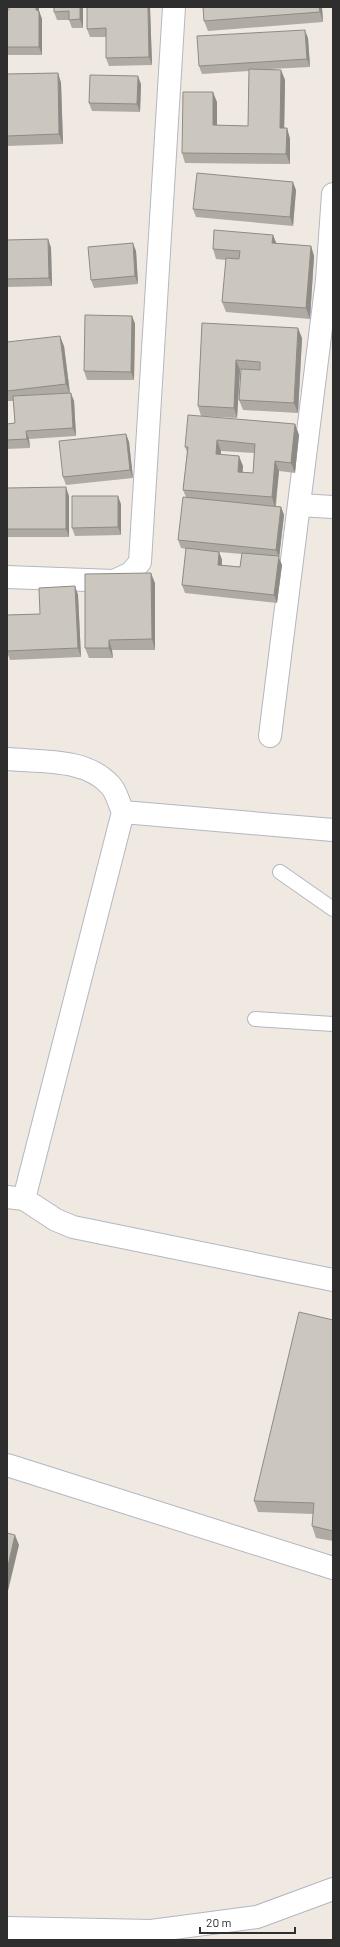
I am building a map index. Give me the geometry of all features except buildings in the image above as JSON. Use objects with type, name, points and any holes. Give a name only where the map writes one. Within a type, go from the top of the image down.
[{"type":"street","points":[[7,577],[114,581],[131,573],[140,562],[174,7]]},
{"type":"street","points":[[270,736],[327,280],[333,194]]},
{"type":"street","points":[[299,505],[333,507]]},
{"type":"street","points":[[7,759],[70,764],[91,771],[112,787],[122,812],[15,1198],[56,1220],[73,1227],[333,1280]]},
{"type":"street","points":[[122,812],[333,830]]},
{"type":"street","points":[[7,1465],[333,1568]]},
{"type":"street","points":[[10,1930],[151,1931],[258,1917],[333,1889]]},
{"type":"lane","points":[[280,872],[333,908]]},
{"type":"lane","points":[[255,1019],[333,1024]]}]
